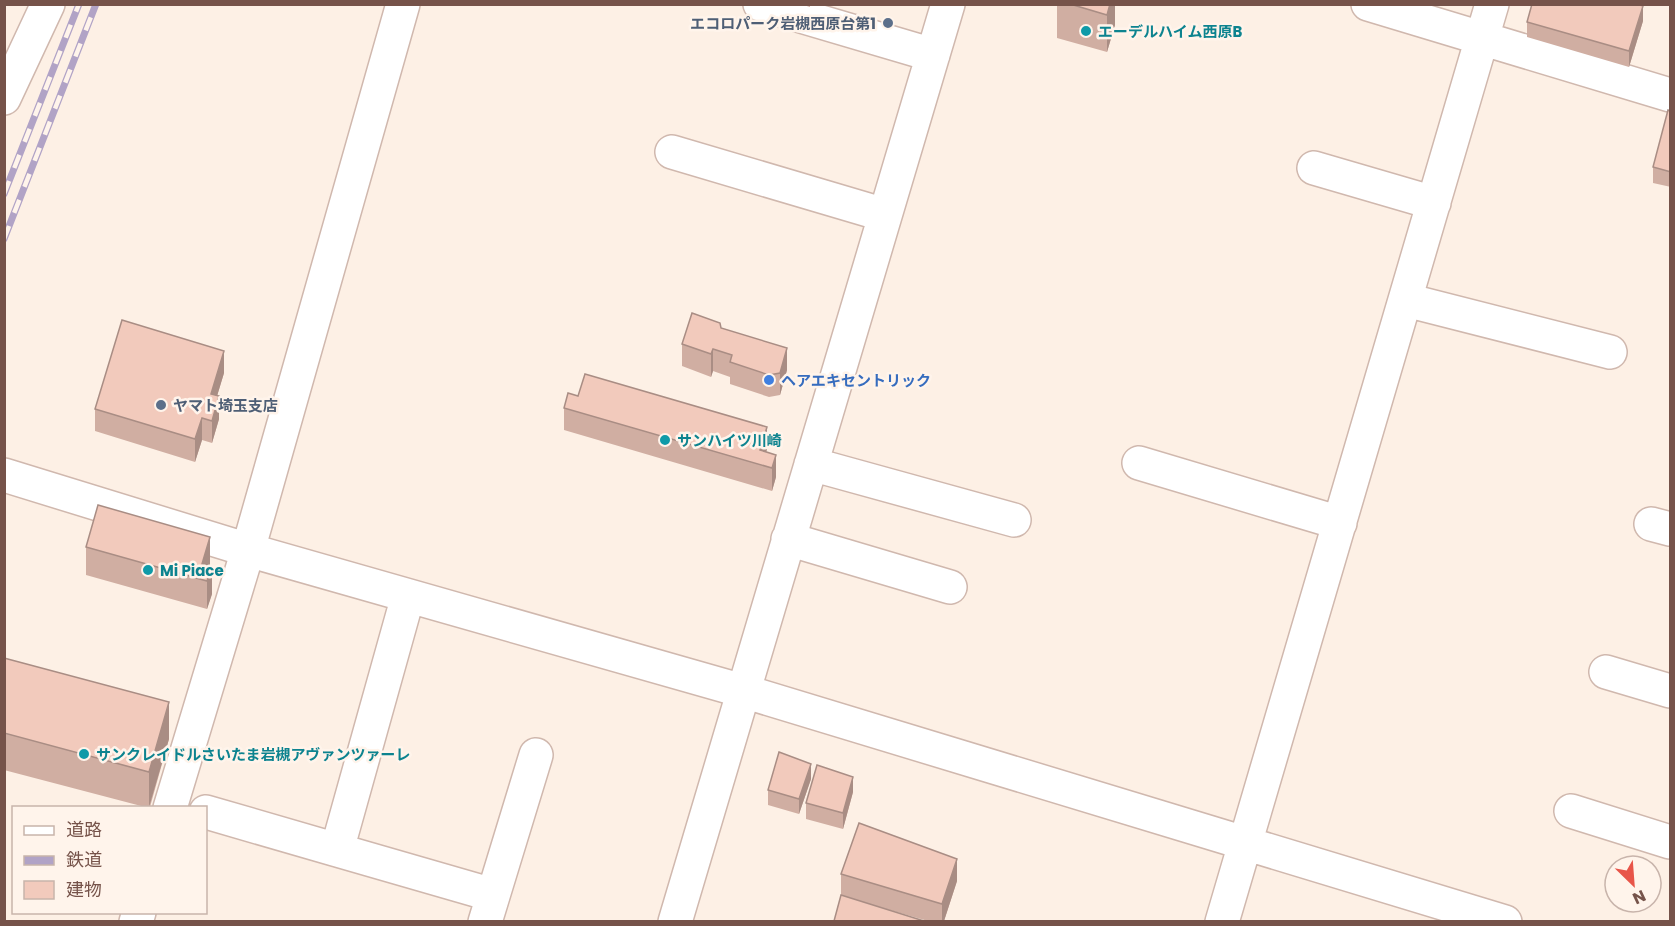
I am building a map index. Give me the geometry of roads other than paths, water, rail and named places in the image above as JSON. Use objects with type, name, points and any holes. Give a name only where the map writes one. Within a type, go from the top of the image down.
[{"type":"street","points":[[177,806],[403,4]]},
{"type":"street","points":[[760,4],[933,55]]},
{"type":"street","points":[[675,921],[948,4]]},
{"type":"street","points":[[1368,4],[1671,94]]},
{"type":"street","points":[[1222,921],[1492,4]]},
{"type":"street","points":[[6,92],[42,6]]},
{"type":"street","points":[[672,152],[885,215]]},
{"type":"street","points":[[1314,168],[1434,203]]},
{"type":"street","points":[[1406,300],[1610,352]]},
{"type":"street","points":[[1139,463],[1340,523]]},
{"type":"street","points":[[811,464],[1014,520]]},
{"type":"street","points":[[4,475],[248,550],[743,691],[1505,921]]},
{"type":"street","points":[[788,539],[951,587]]},
{"type":"street","points":[[337,850],[408,596]]},
{"type":"street","points":[[1606,672],[1671,691]]},
{"type":"street","points":[[207,812],[337,850],[489,908],[536,755]]},
{"type":"street","points":[[1571,811],[1671,842]]},
{"type":"railway","points":[[4,194],[79,4]]},
{"type":"railway","points":[[4,239],[96,4]]},
{"type":"place","name":"エコロパーク岩槻西原台第1","points":[[888,23]]},
{"type":"place","name":"エーデルハイム西原B","points":[[1086,31]]},
{"type":"place","name":"ヘアエキセントリック","points":[[769,380]]},
{"type":"place","name":"ヤマト埼玉支店","points":[[161,405]]},
{"type":"place","name":"サンハイツ川崎","points":[[665,440]]},
{"type":"place","name":"Mi Piace","points":[[148,570]]},
{"type":"place","name":"サンクレイドルさいたま岩槻アヴァンツァーレ","points":[[84,754]]}]
